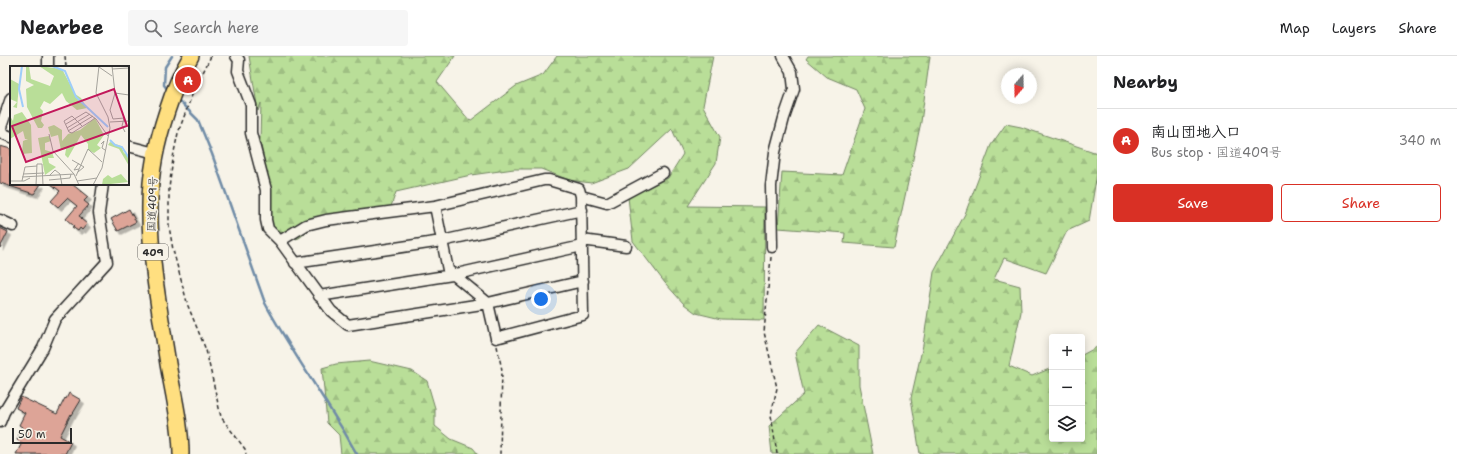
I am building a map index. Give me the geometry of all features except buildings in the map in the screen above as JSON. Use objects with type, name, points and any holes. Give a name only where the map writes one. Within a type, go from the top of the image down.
[{"type":"highway","name":"国道409号","points":[[181,454],[180,432],[160,314],[150,236],[150,203],[158,137],[172,96],[191,56]]},
{"type":"street","points":[[236,56],[239,60],[238,71],[251,106],[251,133],[266,190],[266,220],[268,229],[280,241],[295,264],[331,311],[348,325],[488,303],[582,281]]},
{"type":"street","points":[[772,247],[772,186],[775,152],[784,118],[794,89],[792,72],[783,56]]},
{"type":"street","points":[[10,100],[1,127],[2,133],[10,137]]},
{"type":"street","points":[[129,146],[155,153]]},
{"type":"street","points":[[581,196],[607,203],[618,199],[631,189],[664,173]]},
{"type":"street","points":[[280,241],[306,225],[326,220],[435,206],[549,180],[579,189],[581,196],[584,315],[496,338],[488,303],[452,275],[448,270],[435,206]]},
{"type":"street","points":[[1,415],[43,348],[55,319],[107,262],[99,214],[103,185]]},
{"type":"street","points":[[295,264],[442,241],[582,210]]},
{"type":"street","points":[[0,220],[14,226]]},
{"type":"street","points":[[319,296],[452,275],[582,243],[626,246]]},
{"type":"path","points":[[65,56],[66,66]]},
{"type":"path","points":[[211,56],[192,95],[178,133],[169,188],[169,226],[173,250],[188,306],[206,350],[222,417],[245,449],[246,454]]},
{"type":"path","points":[[772,247],[764,332],[777,388],[771,415],[777,454]]},
{"type":"path","points":[[496,338],[502,370],[500,454]]},
{"type":"green space","points":[[249,56],[455,56],[437,82],[470,121],[516,86],[543,75],[557,56],[713,56],[703,106],[720,137],[716,163],[688,206],[765,207],[764,320],[721,319],[696,313],[684,304],[665,283],[633,241],[628,197],[668,178],[683,154],[672,129],[629,169],[591,183],[569,180],[541,169],[514,169],[471,175],[396,192],[388,215],[319,223],[299,238],[281,243],[272,231],[268,206],[269,186],[260,140],[261,103],[258,111]]},
{"type":"green space","points":[[808,56],[930,56],[921,122],[894,247],[844,243],[845,233],[778,228],[782,172],[842,175],[865,109],[856,89],[827,77],[806,59]]},
{"type":"green space","points":[[1006,124],[1021,127],[1097,153],[1097,173],[1089,221],[1067,231],[1046,273],[1004,258],[994,279],[1020,286],[1021,312],[1009,366],[1032,376],[1049,369],[1049,442],[1085,442],[1085,353],[1097,347],[1097,454],[920,454],[911,398],[923,345],[934,272],[965,214],[991,145]]},
{"type":"green space","points":[[819,325],[859,346],[859,385],[873,454],[772,454],[769,426],[804,394],[795,353]]},
{"type":"green space","points":[[369,361],[412,371],[427,381],[435,408],[435,426],[451,439],[473,448],[478,454],[341,454],[339,435],[327,423],[322,368],[336,364]]},
{"type":"waterway","points":[[168,90],[164,85],[165,67],[172,56]]},
{"type":"waterway","points":[[177,99],[198,120],[212,154],[265,303],[357,454]]},
{"type":"place","name":"南山団地入口","points":[[188,80]]}]
